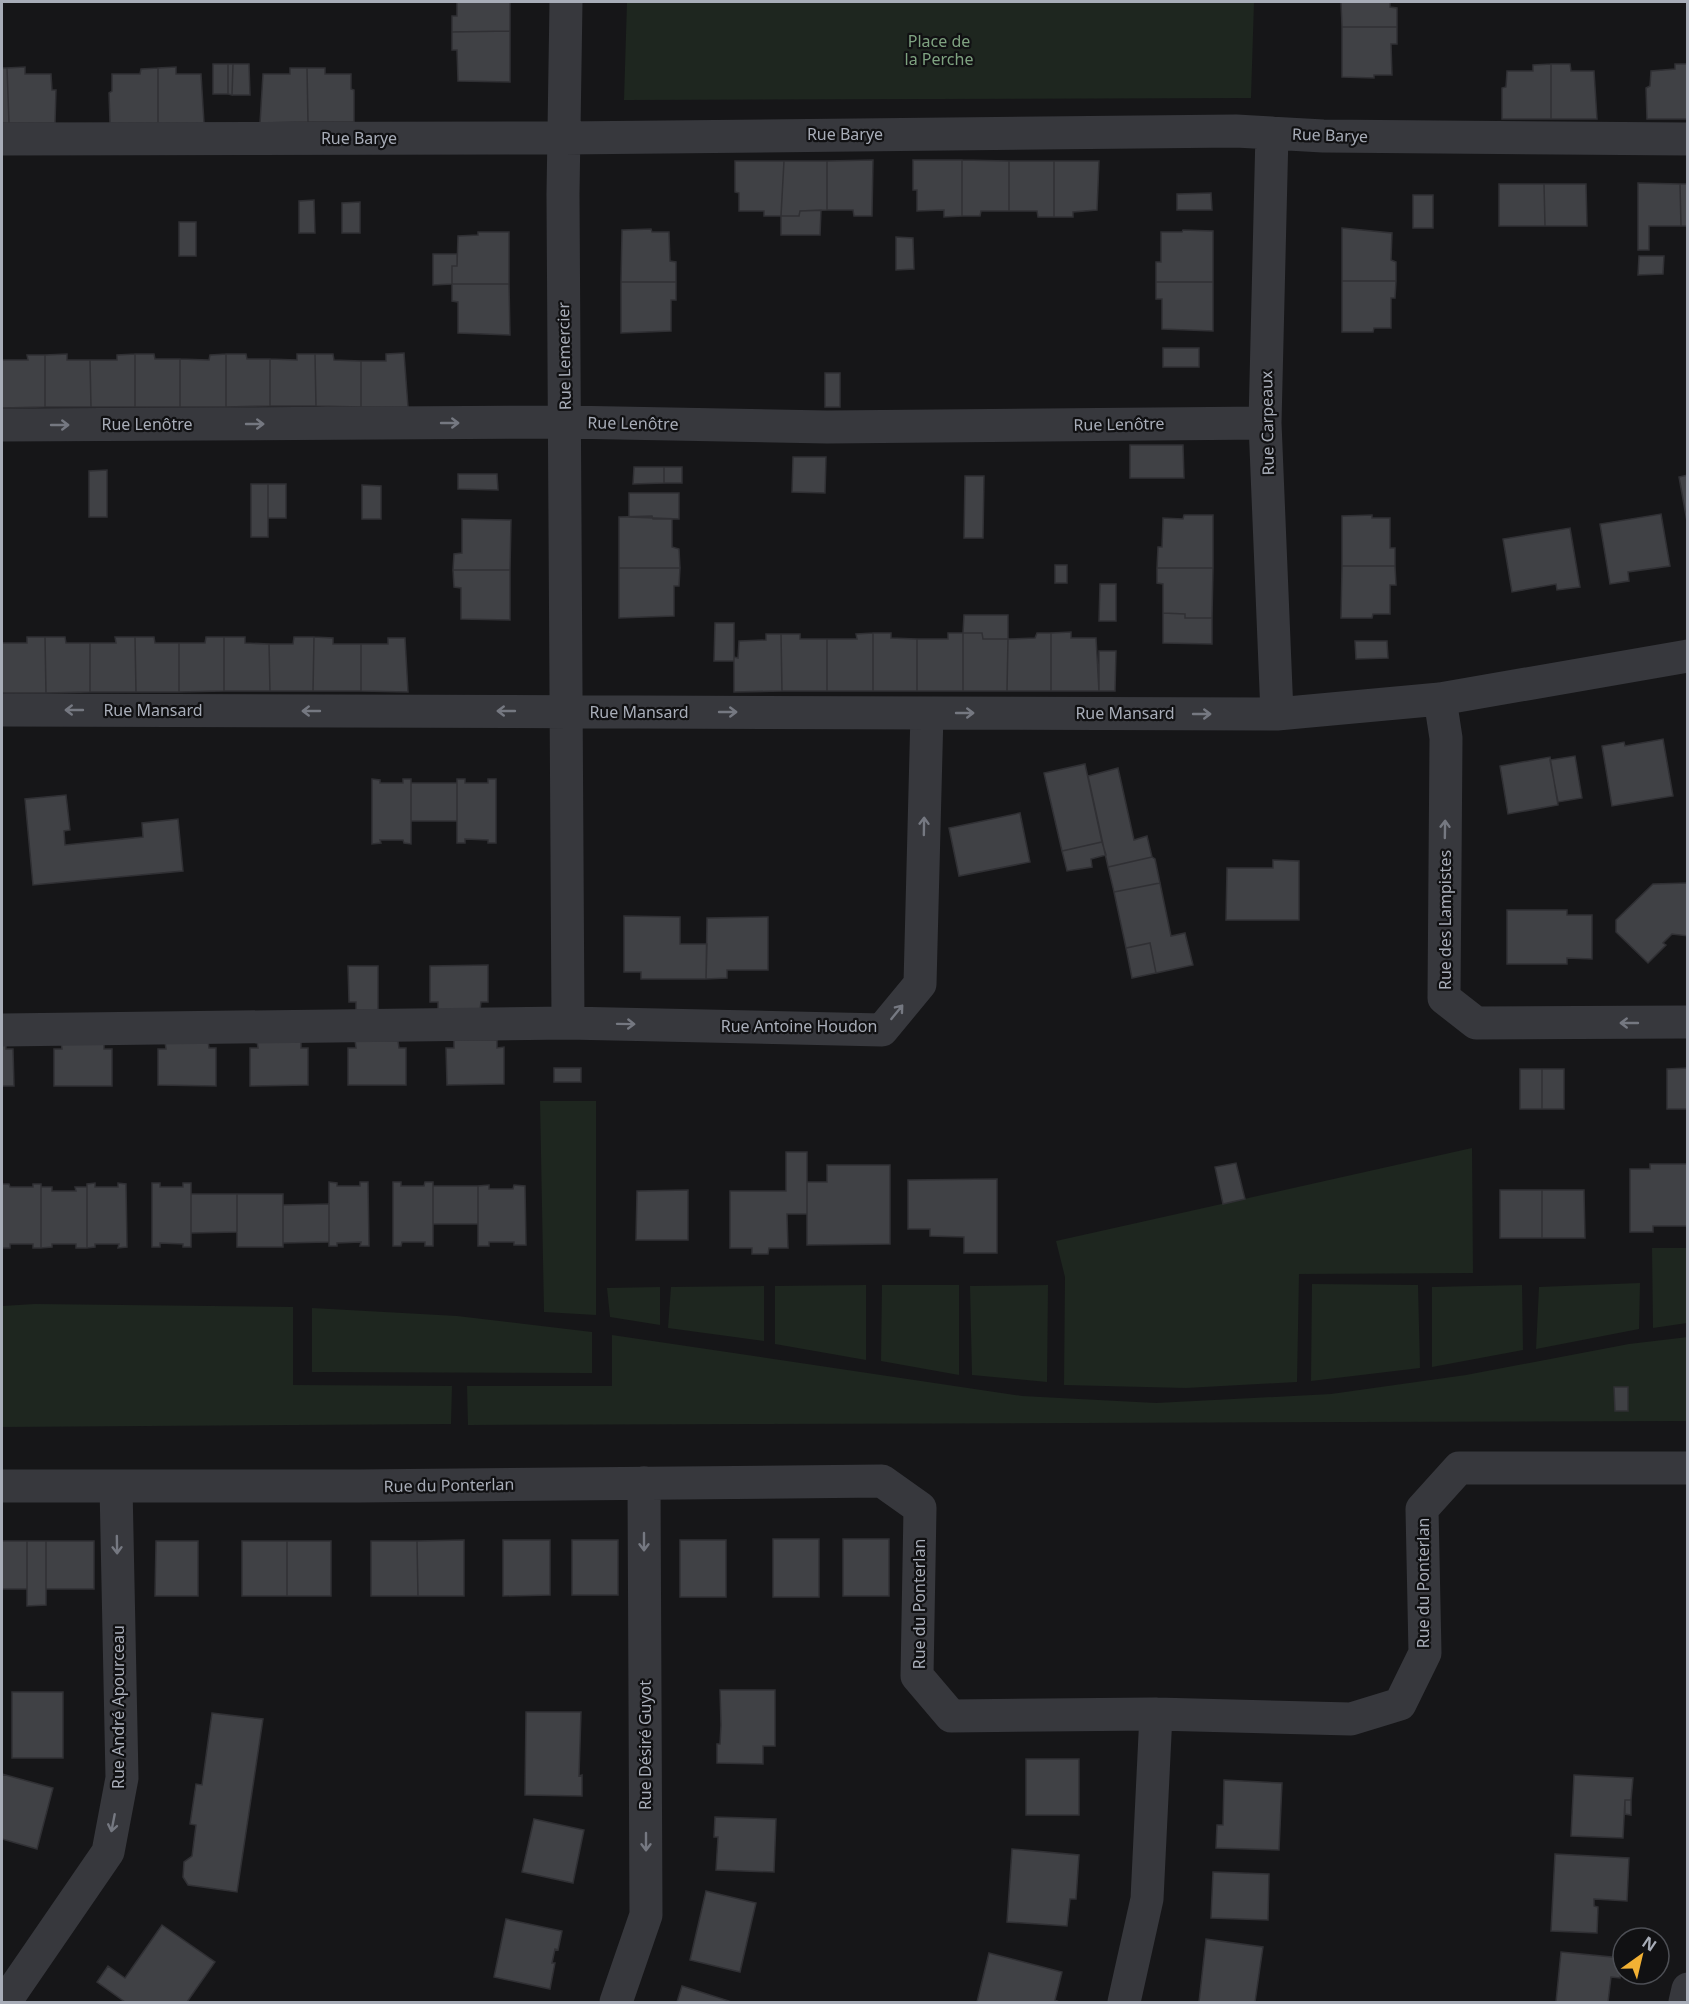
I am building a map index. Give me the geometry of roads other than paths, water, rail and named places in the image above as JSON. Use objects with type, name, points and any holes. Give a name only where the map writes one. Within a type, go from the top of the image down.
[{"type":"street","name":"Rue Lemercier","points":[[566,2],[564,711],[568,1023]]},
{"type":"street","name":"Rue Barye","points":[[2,139],[1272,133],[1323,136],[1688,139]]},
{"type":"street","name":"Rue Carpeaux","points":[[1272,133],[1265,423],[1278,714]]},
{"type":"street","name":"Rue Lenôtre","points":[[2,425],[565,422],[827,427],[1265,423]]},
{"type":"street","name":"Rue Mansard","points":[[2,710],[1278,714],[1440,699],[1688,656]]},
{"type":"street","name":"Rue des Lampistes","points":[[1440,699],[1446,738],[1444,998],[1476,1023],[1688,1023]]},
{"type":"street","name":"Rue Antoine Houdon","points":[[568,1023],[882,1030],[920,984],[927,713]]},
{"type":"street","points":[[2,1030],[568,1023]]},
{"type":"street","name":"Rue du Ponterlan","points":[[2,1486],[882,1480],[920,1508],[917,1676],[951,1716],[1156,1714],[1352,1719],[1400,1704],[1425,1653],[1422,1509],[1459,1468],[1688,1468]]},
{"type":"street","name":"Rue Désiré Guyot","points":[[616,2002],[646,1915],[644,1483]]},
{"type":"street","name":"Rue André Apourceau","points":[[5,2002],[108,1852],[122,1778],[116,1486]]},
{"type":"street","points":[[1124,2002],[1148,1899],[1156,1714]]},
{"type":"street","points":[[1685,2002],[1688,1989]]},
{"type":"park label","name":"Place de la Perche","points":[[939,50]]}]
